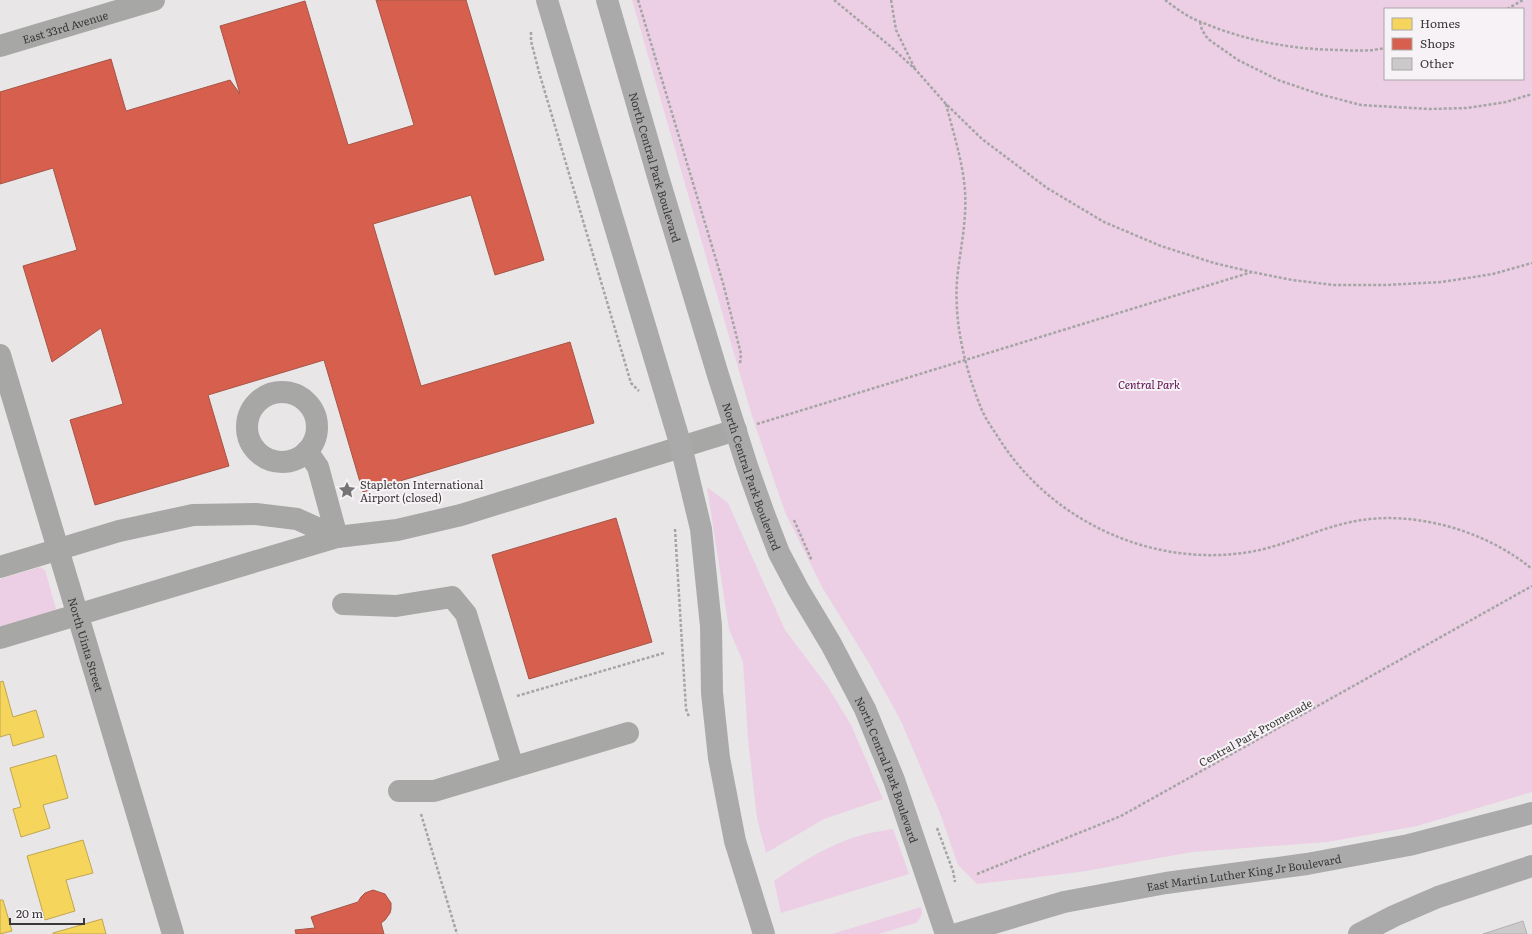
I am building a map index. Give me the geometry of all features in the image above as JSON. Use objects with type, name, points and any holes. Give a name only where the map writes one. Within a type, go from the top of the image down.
[{"type":"main road","points":[[547,0],[681,446],[701,529],[711,626],[712,693],[719,758],[735,841],[764,934]]},
{"type":"main road","name":"North Central Park Boulevard","points":[[607,0],[662,188],[748,469],[779,553],[798,589],[831,644],[865,709],[892,773],[946,934]]},
{"type":"main road","name":"East Martin Luther King Jr Boulevard","points":[[957,934],[1064,902],[1166,882],[1307,864],[1409,845],[1531,818]]},
{"type":"main road","points":[[1359,934],[1394,916],[1438,897],[1532,866]]},
{"type":"street","name":"East 33rd Avenue","points":[[0,46],[154,0]]},
{"type":"street","name":"North Uinta Street","points":[[0,355],[7,404],[58,549],[173,934]]},
{"type":"street","points":[[0,638],[336,537],[398,530],[461,515],[736,430]]},
{"type":"street","points":[[307,452],[318,467],[336,537]]},
{"type":"street","points":[[0,567],[119,531],[193,515],[256,514],[297,520],[336,537]]},
{"type":"street","points":[[343,604],[396,606],[452,597],[466,614],[513,767]]},
{"type":"street","points":[[406,791],[434,791],[628,733]]},
{"type":"path","points":[[638,0],[723,283],[742,354],[739,370]]},
{"type":"path","points":[[834,0],[890,46],[916,70],[946,104],[982,139],[1047,188],[1104,222],[1161,246],[1214,263],[1252,272],[1292,280],[1334,285],[1386,285],[1441,282],[1493,274],[1532,263]]},
{"type":"path","points":[[891,0],[896,30],[916,70]]},
{"type":"path","points":[[1165,0],[1185,15],[1200,22],[1236,35],[1273,44],[1322,50],[1372,51],[1384,48]]},
{"type":"path","points":[[1509,8],[1523,0]]},
{"type":"path","points":[[1200,22],[1202,30],[1208,39],[1220,49],[1238,60],[1278,80],[1312,92],[1361,105],[1430,109],[1467,108],[1506,102],[1532,94]]},
{"type":"path","points":[[946,104],[960,160],[965,190],[965,221],[958,279],[957,305],[959,331],[966,361],[982,411],[1006,450],[1039,488],[1071,513],[1101,530],[1128,541],[1161,550],[1191,554],[1220,555],[1244,553],[1286,544],[1332,527],[1358,520],[1386,518],[1441,524],[1467,532],[1493,543],[1523,561],[1532,570]]},
{"type":"path","points":[[736,430],[966,361],[1252,272]]},
{"type":"path","points":[[791,514],[813,563]]},
{"type":"path","name":"Central Park Promenade","points":[[977,874],[1121,816],[1532,586]]},
{"type":"path","points":[[493,703],[664,653]]},
{"type":"path","points":[[406,791],[457,934]]},
{"type":"path","points":[[937,827],[953,871],[956,884]]},
{"type":"green space","name":"Central Park","points":[[632,0],[1532,0],[1532,792],[1417,826],[1327,842],[1192,852],[1080,872],[977,884],[958,865],[940,813],[901,721],[869,663],[822,587],[785,512],[752,416]]},
{"type":"green space","points":[[707,487],[728,503],[785,630],[828,687],[851,725],[883,799],[824,819],[766,853],[757,818],[748,739],[743,662],[729,629]]},
{"type":"green space","points":[[40,567],[45,570],[56,609],[0,627],[0,579]]},
{"type":"green space","points":[[893,829],[909,874],[781,913],[774,881],[805,860],[827,848],[866,834]]},
{"type":"green space","points":[[921,907],[921,916],[916,923],[878,934],[832,934]]},
{"type":"building: Homes","points":[[3,681],[13,717],[36,710],[44,737],[13,746],[10,734],[0,737],[0,682]]},
{"type":"building: Homes","points":[[56,755],[68,798],[43,805],[50,828],[21,837],[13,809],[21,807],[10,768]]},
{"type":"building: Homes","points":[[83,840],[93,873],[66,880],[75,911],[45,920],[27,856]]},
{"type":"building: Homes","points":[[0,900],[3,900],[12,931],[0,934]]},
{"type":"building: Homes","points":[[102,919],[106,934],[53,934],[53,933]]},
{"type":"building: Shops","points":[[376,0],[466,0],[544,260],[495,275],[471,195],[373,224],[421,386],[570,342],[594,423],[363,492],[324,360],[208,395],[229,466],[95,505],[70,420],[123,404],[101,328],[52,362],[23,266],[77,250],[53,168],[0,184],[0,92],[111,59],[126,111],[230,80],[240,94],[220,26],[305,1],[348,145],[414,125]]},
{"type":"building: Shops","points":[[616,518],[652,642],[529,679],[492,555]]},
{"type":"building: Shops","points":[[373,890],[385,894],[391,903],[390,913],[381,923],[384,934],[296,934],[295,930],[315,928],[311,917],[358,902],[365,893]]},
{"type":"building: Other","points":[[1523,921],[1527,934],[1483,934]]},
{"type":"place","name":"Stapleton International Airport (closed)","points":[[347,490]]}]
